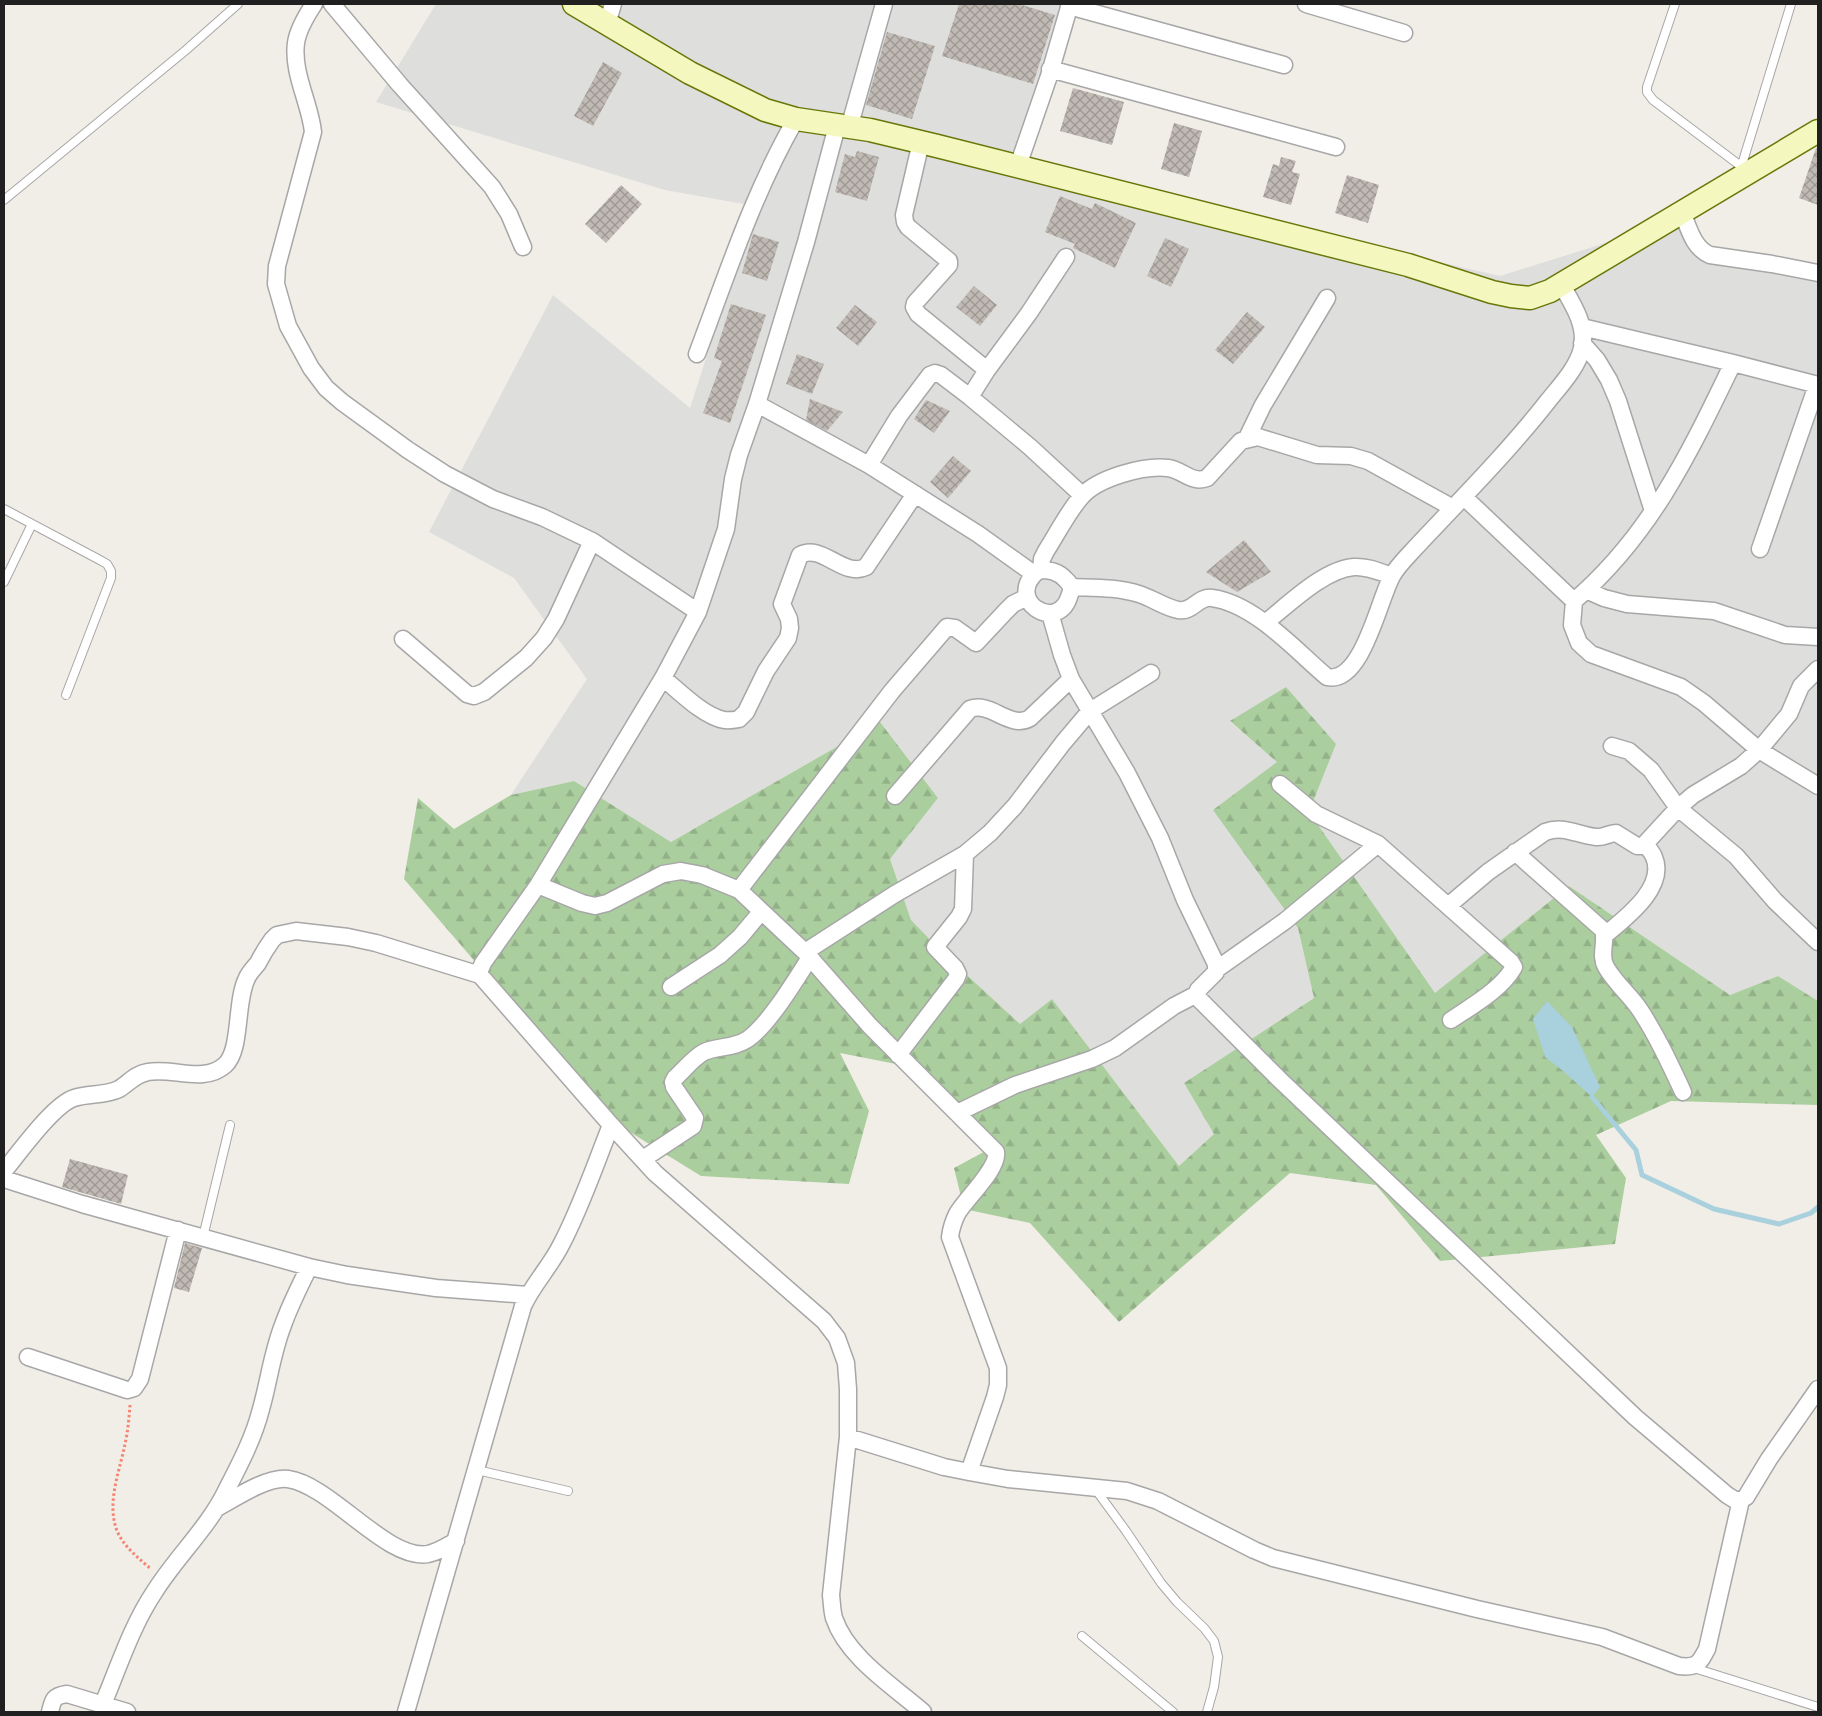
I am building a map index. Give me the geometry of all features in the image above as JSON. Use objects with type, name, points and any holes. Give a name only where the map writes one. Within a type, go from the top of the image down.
[{"type":"street","points":[[314,4],[299,30],[296,42],[296,55],[312,120],[313,132],[277,266],[276,284],[288,326],[311,368],[326,388],[361,416],[445,474],[493,499],[542,517],[592,542],[698,612]]},
{"type":"street","points":[[332,4],[375,57],[492,187],[509,214],[523,247]]},
{"type":"street","points":[[574,4],[610,14],[690,73],[765,110],[796,119],[890,134],[1408,265],[1492,292],[1530,298],[1550,291],[1682,212],[1740,174],[1818,131]]},
{"type":"street","points":[[480,975],[483,963],[538,885],[663,678],[698,612],[726,529],[733,480],[739,455],[757,404],[806,242],[884,4]]},
{"type":"street","points":[[1306,4],[1404,33]]},
{"type":"street","points":[[1018,166],[1069,5],[1284,65]]},
{"type":"street","points":[[1050,69],[1336,146]]},
{"type":"street","points":[[697,354],[760,189],[780,146],[796,119]]},
{"type":"street","points":[[921,142],[904,216],[905,222],[908,227],[949,261],[949,265],[915,303],[914,307],[918,314],[987,370]]},
{"type":"street","points":[[1682,212],[1695,243],[1701,251],[1710,255],[1818,273]]},
{"type":"street","points":[[970,397],[1066,257]]},
{"type":"street","points":[[1071,587],[1121,589],[1141,594],[1178,610],[1189,608],[1202,599],[1209,598],[1235,604],[1265,623],[1327,677],[1334,679],[1341,676],[1362,651],[1392,576],[1401,563],[1459,503],[1525,430],[1576,362],[1583,347],[1582,335],[1573,305],[1561,284]]},
{"type":"street","points":[[1247,438],[1263,405],[1327,298]]},
{"type":"street","points":[[1582,335],[1733,363],[1818,385],[1760,549]]},
{"type":"street","points":[[1582,335],[1610,380],[1653,511]]},
{"type":"street","points":[[1733,363],[1693,445],[1641,530],[1606,571],[1574,600],[1572,625],[1579,643],[1591,654],[1682,687],[1704,703],[1759,750],[1818,786]]},
{"type":"street","points":[[869,465],[899,416],[930,375],[935,373],[941,375],[970,397],[1030,447],[1082,495]]},
{"type":"street","points":[[757,404],[869,465],[1038,572],[1052,570],[1062,575],[1071,587],[1069,598],[1065,606],[1060,610],[1046,613],[1034,608],[1029,603],[1026,590],[1029,581],[1038,572],[1046,551],[1082,495],[1118,475],[1138,470],[1170,468],[1196,480],[1202,480],[1207,478],[1240,441],[1258,437],[1318,455],[1351,456],[1368,461],[1459,503],[1574,600]]},
{"type":"street","points":[[663,678],[715,718],[726,721],[740,720],[746,712],[772,660],[788,638],[789,619],[782,604],[800,555],[806,551],[851,569],[860,570],[866,567],[915,494]]},
{"type":"street","points":[[403,639],[467,694],[474,696],[484,692],[526,658],[544,638],[566,599],[592,542]]},
{"type":"street","points":[[1265,623],[1309,588],[1336,572],[1353,567],[1373,569],[1392,576]]},
{"type":"street","points":[[1586,590],[1604,598],[1627,604],[1714,611],[1785,634],[1818,637]]},
{"type":"street","points":[[740,890],[892,691],[947,627],[955,628],[976,643],[1005,612],[1014,604],[1027,597]]},
{"type":"street","points":[[1050,613],[1071,679],[1127,773],[1160,838],[1185,900],[1217,969]]},
{"type":"street","points":[[1449,905],[1515,852],[1545,832],[1553,829],[1562,829],[1600,837],[1616,833],[1641,847],[1693,795],[1741,766],[1759,750],[1789,714],[1801,686],[1818,669]]},
{"type":"street","points":[[643,1160],[693,1126],[695,1121],[695,1118],[674,1087],[673,1082],[675,1078],[705,1052],[747,1040],[775,1009],[807,955],[895,894],[965,854],[990,833],[1015,806],[1090,711],[1151,672]]},
{"type":"street","points":[[895,796],[970,709],[976,707],[984,708],[1015,721],[1024,722],[1071,679]]},
{"type":"street","points":[[1612,746],[1628,751],[1651,770],[1678,808],[1736,856],[1775,901],[1818,942]]},
{"type":"street","points":[[1280,784],[1316,814],[1378,844],[1512,962],[1514,967],[1510,974],[1486,996],[1451,1020]]},
{"type":"street","points":[[957,1113],[1015,1085],[1092,1059],[1114,1048],[1174,1006],[1197,994],[1217,969],[1285,921],[1378,844]]},
{"type":"street","points":[[1604,936],[1640,903],[1650,890],[1656,865],[1654,857],[1645,844]]},
{"type":"street","points":[[1515,852],[1603,930],[1602,950],[1606,967],[1639,1009],[1665,1051],[1683,1092]]},
{"type":"street","points":[[898,1055],[958,974],[955,968],[935,947],[959,917],[963,909],[965,854]]},
{"type":"street","points":[[538,885],[582,903],[595,906],[615,899],[658,876],[681,871],[702,875],[740,890],[807,955],[870,1026],[992,1148],[996,1156],[995,1164],[958,1213],[952,1224],[950,1237],[998,1368],[998,1385],[995,1397],[970,1472]]},
{"type":"street","points":[[671,987],[720,955],[740,937],[761,912]]},
{"type":"street","points":[[4,1171],[66,1102],[119,1088],[138,1074],[160,1070],[191,1074],[207,1073],[220,1069],[227,1064],[234,1048],[238,1012],[247,978],[277,935],[296,931],[348,937],[376,943],[480,975],[643,1160],[662,1179],[824,1321],[837,1338],[846,1363],[848,1437],[831,1596],[833,1617],[842,1637],[852,1651],[923,1712]]},
{"type":"street","points":[[1197,994],[1199,999],[1279,1080],[1635,1417],[1727,1495],[1735,1500],[1741,1500],[1746,1497],[1769,1459],[1818,1389]]},
{"type":"street","points":[[406,1712],[523,1306],[528,1295],[553,1262],[565,1238],[611,1125]]},
{"type":"street","points":[[4,1179],[74,1202],[347,1275],[436,1288],[528,1295]]},
{"type":"street","points":[[28,1357],[127,1390],[134,1388],[140,1379],[178,1230]]},
{"type":"street","points":[[103,1704],[137,1622],[163,1580],[204,1526],[226,1492],[253,1434],[262,1409],[274,1351],[283,1324],[309,1266]]},
{"type":"street","points":[[848,1437],[944,1467],[970,1472],[1008,1479],[1127,1490],[1158,1501],[1254,1550],[1274,1558],[1477,1609],[1602,1637],[1671,1663],[1692,1667],[1700,1662],[1707,1649],[1741,1500]]},
{"type":"street","points":[[215,1509],[272,1480],[287,1478],[306,1485],[392,1544],[412,1554],[427,1554],[440,1550],[456,1541]]},
{"type":"street","points":[[50,1712],[53,1700],[59,1695],[67,1694],[127,1712]]},
{"type":"lane","points":[[4,200],[186,50],[238,4]]},
{"type":"lane","points":[[1675,4],[1647,87],[1647,92],[1653,100],[1740,174],[1791,4]]},
{"type":"lane","points":[[4,509],[107,564],[111,571],[66,695]]},
{"type":"lane","points":[[4,582],[32,524]]},
{"type":"lane","points":[[203,1237],[230,1124]]},
{"type":"lane","points":[[477,1470],[568,1491]]},
{"type":"lane","points":[[1094,1488],[1161,1583],[1214,1641],[1218,1657],[1214,1687],[1207,1712]]},
{"type":"lane","points":[[1082,1636],[1173,1712]]},
{"type":"lane","points":[[1692,1667],[1818,1707]]},
{"type":"path","points":[[127,1390],[130,1404],[129,1422],[114,1494],[113,1512],[116,1529],[126,1544],[163,1580]]},
{"type":"shaded area","points":[[436,4],[1065,4],[1017,165],[1500,276],[1676,221],[1695,257],[1804,271],[1818,275],[1818,1001],[1778,976],[1730,995],[1569,886],[1435,994],[1309,812],[1336,744],[1230,722],[1278,762],[1214,810],[1298,928],[1314,998],[1184,1083],[1214,1134],[1179,1166],[1052,999],[1020,1024],[945,955],[911,920],[890,859],[938,798],[880,722],[671,842],[574,781],[511,795],[587,679],[514,578],[429,532],[553,295],[690,408],[755,206],[665,190],[376,102]]},
{"type":"green space","points":[[1286,687],[1336,744],[1309,812],[1435,993],[1569,886],[1730,995],[1778,976],[1818,1001],[1818,1105],[1671,1101],[1596,1135],[1626,1178],[1615,1244],[1440,1261],[1376,1185],[1290,1173],[1119,1322],[1030,1223],[964,1209],[954,1168],[993,1147],[943,1092],[896,1064],[840,1053],[869,1111],[849,1184],[701,1176],[612,1121],[404,879],[418,798],[454,829],[511,795],[574,781],[671,842],[880,722],[938,798],[890,859],[911,920],[945,955],[1020,1024],[1052,999],[1179,1166],[1214,1134],[1184,1083],[1314,998],[1298,928],[1213,810],[1277,762],[1230,721]]},
{"type":"water","points":[[1547,1001],[1572,1027],[1600,1087],[1592,1097],[1545,1057],[1533,1019]]},
{"type":"building","points":[[959,4],[1019,4],[1055,15],[1033,84],[942,56]]},
{"type":"building","points":[[887,32],[935,46],[912,119],[866,105]]},
{"type":"building","points":[[603,62],[622,73],[593,126],[574,116]]},
{"type":"building","points":[[1073,88],[1124,102],[1112,145],[1060,131]]},
{"type":"building","points":[[1174,123],[1202,131],[1189,177],[1161,169]]},
{"type":"building","points":[[1816,148],[1818,149],[1818,205],[1799,198]]},
{"type":"building","points":[[857,151],[879,157],[867,201],[835,192],[845,154],[855,157]]},
{"type":"building","points":[[1281,157],[1296,161],[1292,172],[1300,174],[1291,205],[1263,197],[1273,164],[1279,166]]},
{"type":"building","points":[[1347,175],[1379,185],[1368,223],[1335,213]]},
{"type":"building","points":[[621,185],[642,204],[606,243],[585,224]]},
{"type":"building","points":[[1060,196],[1092,209],[1095,203],[1136,223],[1115,268],[1073,248],[1075,244],[1045,232]]},
{"type":"building","points":[[753,234],[779,242],[767,281],[742,273]]},
{"type":"building","points":[[1165,238],[1189,249],[1171,287],[1147,276]]},
{"type":"building","points":[[974,286],[997,305],[980,326],[956,307]]},
{"type":"building","points":[[731,304],[766,315],[730,423],[703,413],[722,361],[714,358]]},
{"type":"building","points":[[855,305],[877,322],[858,346],[836,328]]},
{"type":"building","points":[[1247,312],[1265,327],[1233,364],[1215,350]]},
{"type":"building","points":[[797,354],[824,364],[812,394],[786,384]]},
{"type":"building","points":[[810,399],[843,412],[827,431],[806,420]]},
{"type":"building","points":[[926,400],[950,411],[934,433],[914,419]]},
{"type":"building","points":[[953,456],[971,471],[948,498],[930,482]]},
{"type":"building","points":[[1244,540],[1271,572],[1237,592],[1206,572]]},
{"type":"building","points":[[70,1159],[128,1175],[121,1204],[62,1187]]},
{"type":"building","points":[[185,1243],[202,1248],[189,1292],[174,1288]]},
{"type":"waterway","points":[[1592,1097],[1636,1150],[1642,1175],[1714,1209],[1779,1224],[1811,1213],[1818,1207]]}]
